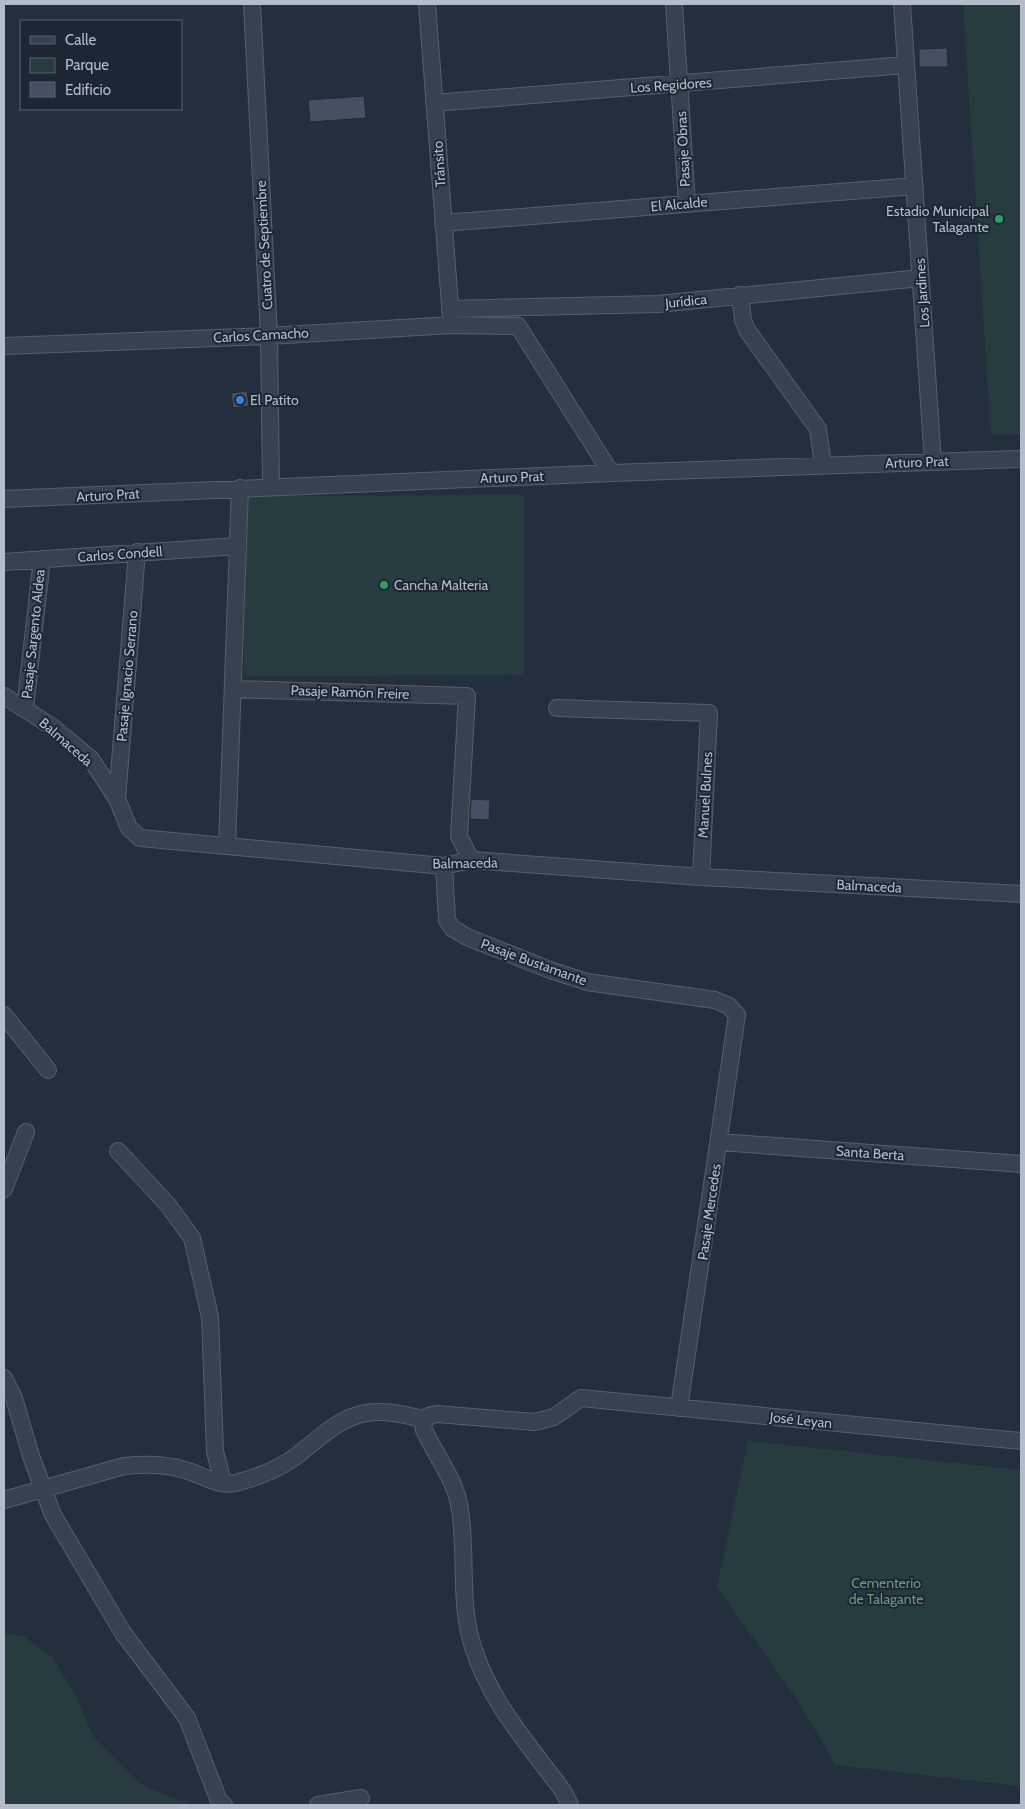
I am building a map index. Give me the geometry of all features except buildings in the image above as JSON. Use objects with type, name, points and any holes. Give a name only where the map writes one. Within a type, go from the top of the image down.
[{"type":"street","name":"Cuatro de Septiembre","points":[[252,4],[269,336],[271,486]]},
{"type":"street","name":"Tránsito","points":[[427,4],[451,317]]},
{"type":"street","name":"Pasaje Obras","points":[[674,4],[687,204]]},
{"type":"street","name":"Los Jardines","points":[[902,4],[933,462]]},
{"type":"street","name":"Los Regidores","points":[[434,103],[680,85],[906,65]]},
{"type":"street","name":"El Alcalde","points":[[444,223],[915,186]]},
{"type":"street","name":"Jurídica","points":[[451,317],[640,305],[921,278]]},
{"type":"street","points":[[740,295],[743,320],[748,330],[818,429],[823,465]]},
{"type":"street","name":"Carlos Camacho","points":[[4,346],[269,336],[451,317],[518,326],[611,473]]},
{"type":"street","name":"Arturo Prat","points":[[4,500],[271,486],[1021,459]]},
{"type":"street","points":[[227,845],[240,488]]},
{"type":"street","name":"Carlos Condell","points":[[4,562],[237,546]]},
{"type":"street","name":"Pasaje Ignacio Serrano","points":[[117,799],[137,552]]},
{"type":"street","name":"Pasaje Sargento Aldea","points":[[25,708],[42,559]]},
{"type":"street","name":"Pasaje Ramón Freire","points":[[233,688],[467,696],[459,836],[471,860]]},
{"type":"street","name":"Balmaceda","points":[[4,696],[25,708],[91,760],[117,799],[129,828],[140,838],[444,866],[471,860],[701,877],[1021,894]]},
{"type":"street","name":"Manuel Bulnes","points":[[557,708],[709,713],[701,877]]},
{"type":"street","name":"Pasaje Bustamante","points":[[444,866],[446,920],[452,928],[466,937],[567,976],[602,984],[715,1000],[728,1006],[737,1015]]},
{"type":"street","points":[[4,1015],[48,1070]]},
{"type":"street","name":"Pasaje Mercedes","points":[[680,1408],[737,1015]]},
{"type":"street","points":[[4,1189],[26,1132]]},
{"type":"street","name":"Santa Berta","points":[[719,1142],[1021,1164]]},
{"type":"street","points":[[118,1151],[168,1205],[192,1238],[210,1317],[215,1451],[223,1483]]},
{"type":"street","points":[[4,1378],[14,1398],[42,1490],[53,1515],[123,1633],[187,1718],[219,1801],[224,1805]]},
{"type":"street","name":"José Leyan","points":[[425,1420],[428,1416],[437,1414],[535,1422],[554,1417],[582,1398],[1021,1441]]},
{"type":"street","points":[[4,1500],[124,1466],[141,1465],[185,1470],[223,1483],[233,1484],[276,1468],[358,1414],[372,1412],[404,1414],[425,1420],[424,1430],[452,1484],[459,1504],[466,1623],[480,1668],[502,1709],[563,1791],[570,1805]]},
{"type":"street","points":[[318,1805],[361,1798]]},
{"type":"green space","name":"Estadio Municipal Talagante","points":[[963,4],[1021,4],[1021,434],[991,435]]},
{"type":"green space","name":"Cancha Malteria","points":[[524,495],[524,675],[244,676],[244,496]]},
{"type":"green space","name":"Cementerio de Talagante","points":[[748,1441],[1021,1470],[1021,1786],[836,1765],[794,1695],[717,1587]]},
{"type":"green space","points":[[4,1634],[23,1636],[53,1658],[75,1694],[93,1736],[142,1785],[192,1805],[4,1805]]},
{"type":"place","name":"Estadio Municipal Talagante","points":[[999,219]]},
{"type":"place","name":"El Patito","points":[[240,400]]},
{"type":"place","name":"Cancha Malteria","points":[[384,585]]}]
